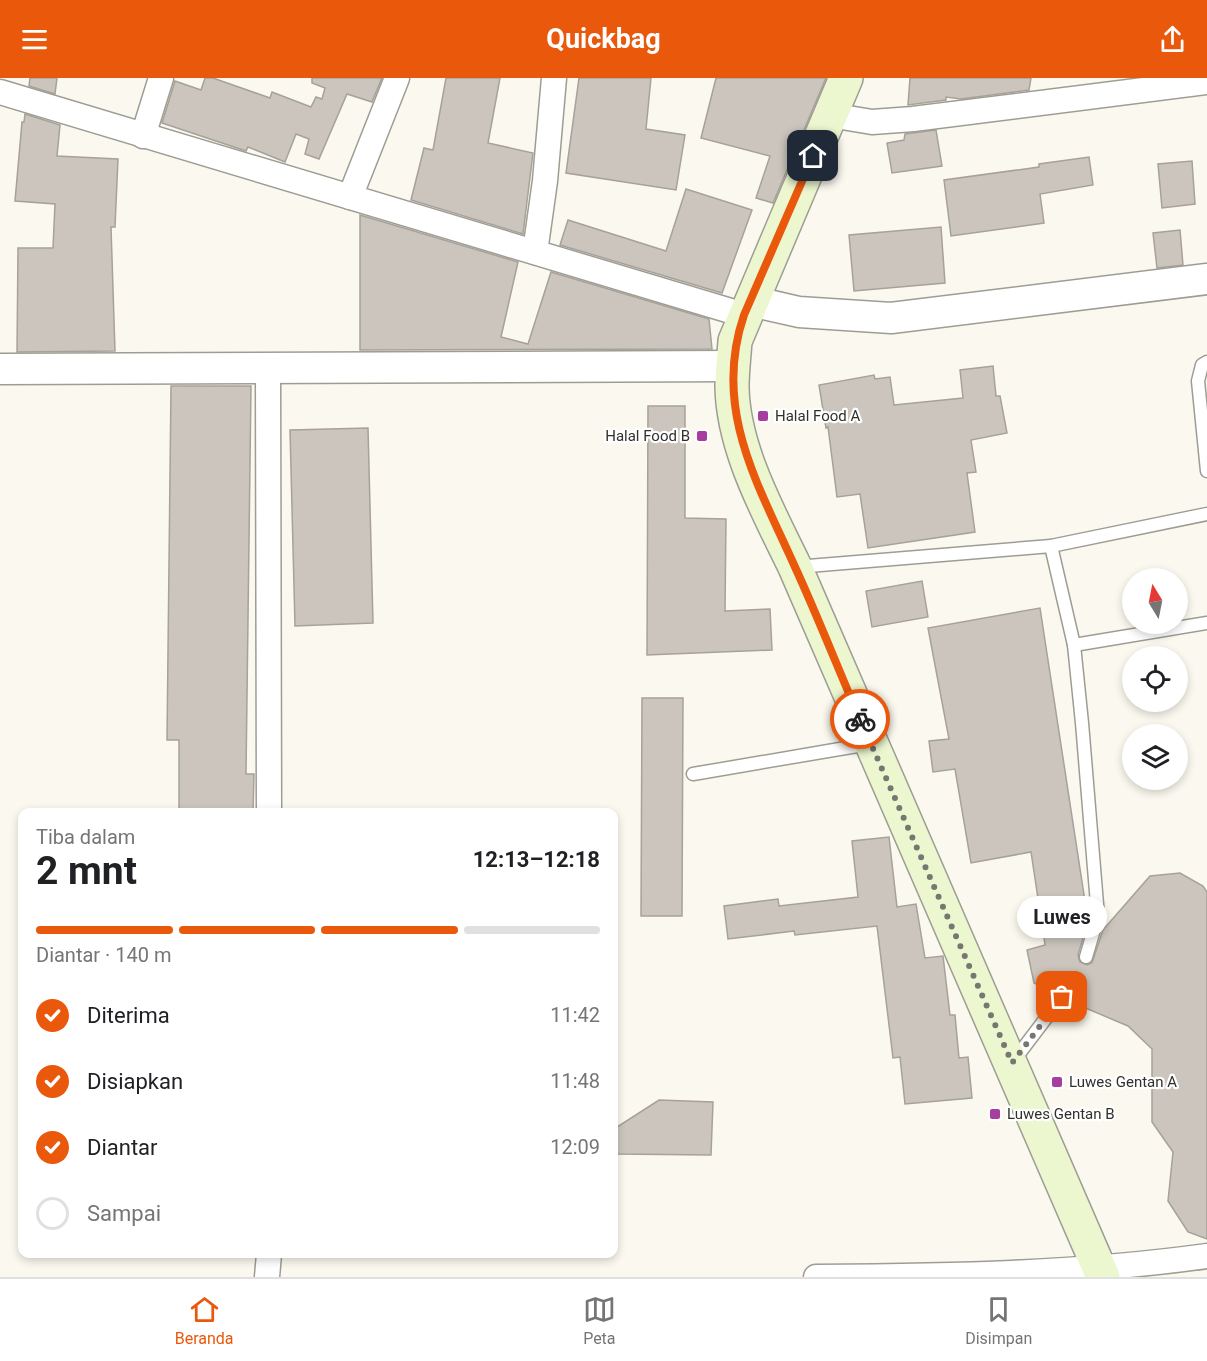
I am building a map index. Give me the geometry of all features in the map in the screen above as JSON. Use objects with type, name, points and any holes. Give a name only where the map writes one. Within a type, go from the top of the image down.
[{"type":"main road","points":[[846,78],[735,341],[732,388],[735,416],[758,489],[795,567],[1101,1272]]},
{"type":"street","points":[[143,136],[161,78]]},
{"type":"street","points":[[350,197],[397,78]]},
{"type":"street","points":[[535,252],[545,181],[554,78]]},
{"type":"street","points":[[831,115],[872,122],[913,120],[1207,82]]},
{"type":"street","points":[[0,92],[535,252],[748,308],[891,318],[1207,279]]},
{"type":"street","points":[[0,369],[733,366]]},
{"type":"street","points":[[268,368],[269,808]]},
{"type":"street","points":[[816,1277],[1101,1272],[1207,1256]]},
{"type":"street","points":[[267,1277],[269,1258]]},
{"type":"lane","points":[[1207,362],[1202,365],[1198,381],[1207,471]]},
{"type":"lane","points":[[795,567],[1051,546],[1207,514]]},
{"type":"lane","points":[[1051,546],[1074,645],[1098,916],[1086,957]]},
{"type":"lane","points":[[1074,645],[1207,623]]},
{"type":"lane","points":[[693,774],[870,743]]},
{"type":"lane","points":[[1012,1063],[1062,997]]},
{"type":"building","points":[[30,78],[57,78],[55,94],[29,86]]},
{"type":"building","points":[[205,78],[213,78],[270,98],[272,92],[311,107],[316,97],[322,99],[325,88],[312,83],[312,78],[382,78],[372,102],[347,94],[319,159],[305,154],[309,139],[296,134],[285,162],[248,147],[246,151],[162,123],[175,81],[201,90]]},
{"type":"building","points":[[446,78],[500,78],[488,143],[533,153],[523,234],[411,200],[424,148],[433,150]]},
{"type":"building","points":[[579,78],[651,78],[646,129],[685,135],[676,190],[566,173]]},
{"type":"building","points":[[716,78],[826,78],[773,203],[756,198],[770,156],[701,138]]},
{"type":"building","points":[[910,78],[1031,78],[1029,90],[961,99],[946,97],[946,100],[908,105]]},
{"type":"building","points":[[25,114],[60,125],[57,156],[118,159],[115,227],[111,227],[115,351],[17,352],[18,248],[53,248],[55,204],[15,201],[22,122],[24,122]]},
{"type":"building","points":[[936,130],[942,166],[892,173],[887,143],[904,140],[905,134]]},
{"type":"building","points":[[1089,157],[1093,185],[1040,194],[1044,223],[951,236],[944,180],[1039,167],[1039,164]]},
{"type":"building","points":[[1192,161],[1195,204],[1162,208],[1158,164]]},
{"type":"building","points":[[686,189],[752,210],[722,293],[560,245],[568,220],[666,251]]},
{"type":"building","points":[[360,215],[518,262],[501,337],[528,344],[551,272],[709,319],[712,349],[360,350]]},
{"type":"building","points":[[941,227],[945,283],[854,291],[849,235]]},
{"type":"building","points":[[1180,230],[1183,265],[1157,268],[1153,233]]},
{"type":"building","points":[[993,366],[996,396],[1000,396],[1007,433],[971,440],[976,472],[967,473],[975,532],[868,548],[860,494],[837,497],[828,427],[826,428],[819,385],[874,375],[875,379],[890,377],[894,405],[963,398],[960,370]]},
{"type":"building","points":[[171,386],[251,386],[246,774],[254,774],[253,808],[179,808],[179,740],[167,740]]},
{"type":"building","points":[[648,406],[685,406],[685,518],[726,519],[725,611],[770,609],[772,650],[647,655]]},
{"type":"building","points":[[368,428],[373,623],[295,626],[290,430]]},
{"type":"building","points":[[922,581],[928,617],[872,627],[866,591]]},
{"type":"building","points":[[1040,608],[1088,921],[1078,955],[1080,962],[1087,965],[1092,963],[1103,930],[1150,876],[1180,873],[1203,886],[1207,892],[1207,1239],[1188,1232],[1168,1201],[1173,1152],[1152,1122],[1152,1049],[1128,1026],[1069,1001],[1070,994],[1066,990],[1059,989],[1055,993],[1034,983],[1027,950],[1045,945],[1031,852],[971,863],[955,769],[933,772],[929,741],[949,739],[928,628]]},
{"type":"building","points":[[642,698],[683,698],[682,916],[641,916]]},
{"type":"building","points":[[889,837],[897,907],[916,904],[925,958],[943,956],[950,1015],[955,1015],[959,1058],[968,1057],[972,1098],[905,1104],[900,1057],[893,1058],[877,926],[795,935],[794,931],[728,939],[724,906],[778,899],[779,906],[858,897],[852,841]]},
{"type":"building","points":[[659,1100],[713,1102],[711,1155],[618,1154],[618,1126]]},
{"type":"way so far","points":[[860,719],[1012,1063],[1062,997]]},
{"type":"place","name":"Halal Food A","points":[[763,416]]},
{"type":"place","name":"Halal Food B","points":[[702,436]]},
{"type":"place","name":"Luwes","points":[[1062,997]]},
{"type":"place","name":"Luwes Gentan A","points":[[1057,1082]]},
{"type":"place","name":"Luwes Gentan B","points":[[995,1114]]},
{"type":"route","points":[[813,156],[744,315],[735,341],[732,388],[735,416],[758,489],[795,567],[860,719]]}]
